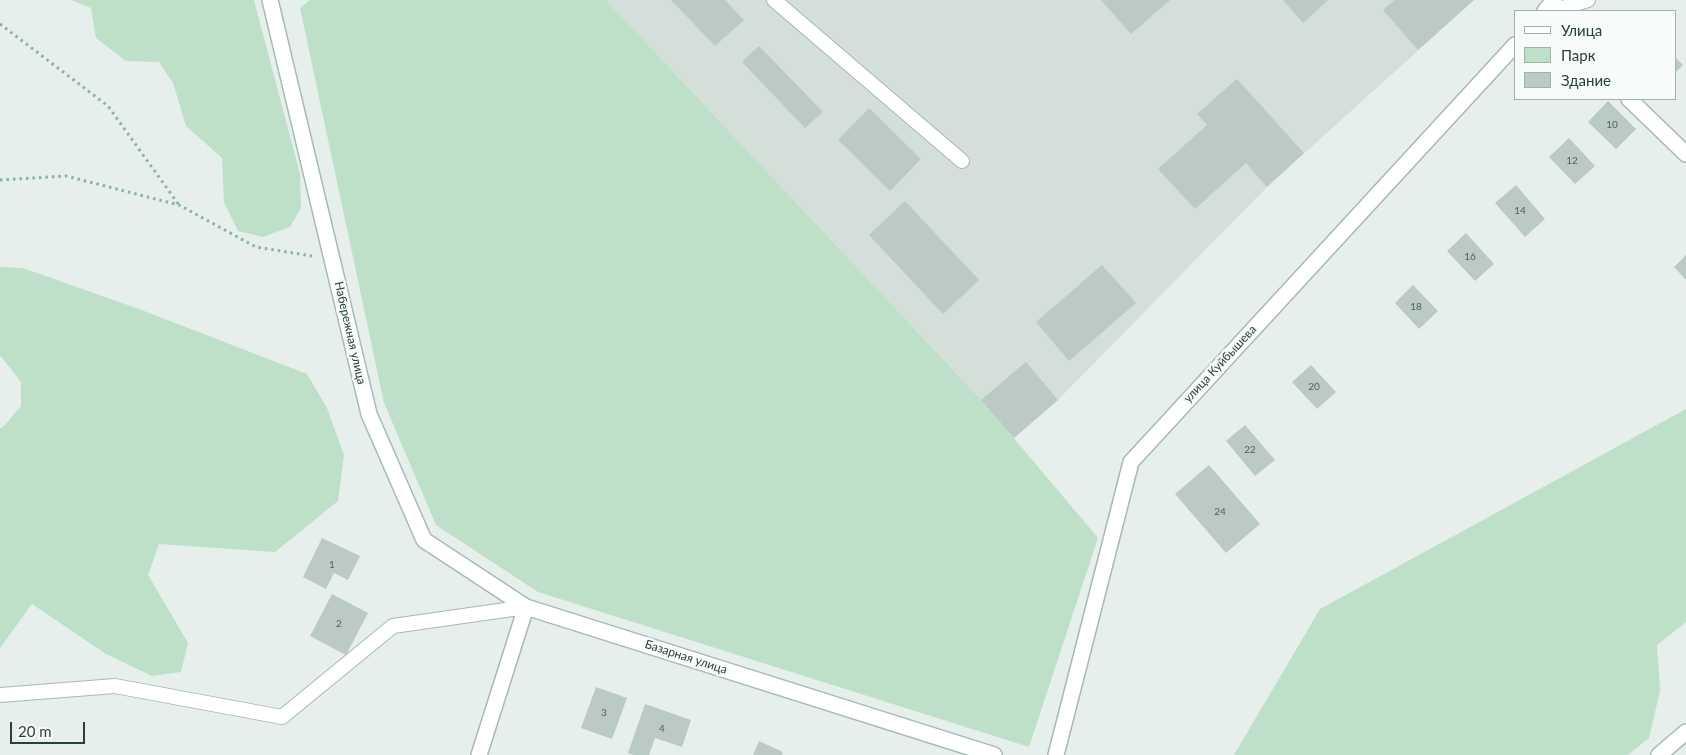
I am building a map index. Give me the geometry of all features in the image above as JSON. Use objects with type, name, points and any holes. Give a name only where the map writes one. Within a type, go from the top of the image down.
[{"type":"main road","name":"Набережная улица","points":[[270,0],[369,414],[424,540],[526,607]]},
{"type":"main road","points":[[1546,10],[1554,0]]},
{"type":"main road","name":"улица Куйбышева","points":[[1056,755],[1131,462],[1514,46]]},
{"type":"main road","points":[[1630,100],[1686,154]]},
{"type":"main road","points":[[479,755],[526,607]]},
{"type":"main road","name":"Базарная улица","points":[[526,607],[994,755]]},
{"type":"main road","points":[[1659,755],[1686,732]]},
{"type":"lane","points":[[774,0],[962,161]]},
{"type":"lane","points":[[1556,10],[1588,0]]},
{"type":"lane","points":[[0,695],[115,686],[282,717],[393,626],[526,607]]},
{"type":"path","points":[[0,24],[108,106],[179,205]]},
{"type":"path","points":[[0,180],[66,176],[179,205],[256,247],[332,259]]},
{"type":"shaded area","points":[[606,0],[1474,0],[1267,187],[1058,400],[1014,438],[986,405]]},
{"type":"green space","points":[[71,0],[254,0],[300,174],[301,208],[290,227],[263,237],[238,231],[224,202],[222,158],[186,126],[173,83],[159,62],[126,61],[96,38],[91,8]]},
{"type":"green space","points":[[310,0],[606,0],[986,405],[1098,538],[1029,747],[538,592],[436,525],[384,403],[300,8]]},
{"type":"green space","points":[[0,267],[23,268],[139,309],[307,374],[327,408],[344,455],[338,501],[275,552],[159,544],[148,575],[188,643],[181,672],[152,676],[106,654],[32,604],[0,648],[0,428],[21,406],[21,382],[0,355]]},
{"type":"green space","points":[[1686,409],[1686,622],[1657,645],[1660,691],[1649,738],[1628,755],[1234,755],[1320,609]]},
{"type":"building","points":[[671,0],[725,0],[744,20],[715,46]]},
{"type":"building","points":[[1101,0],[1170,0],[1131,34]]},
{"type":"building","points":[[1283,0],[1328,0],[1303,23]]},
{"type":"building","points":[[1395,0],[1474,0],[1418,50],[1383,10]]},
{"type":"building","points":[[759,46],[823,112],[805,128],[742,62]]},
{"type":"building","points":[[1676,58],[1683,65],[1676,72]]},
{"type":"building","points":[[1237,79],[1304,153],[1267,187],[1246,163],[1195,209],[1158,169],[1207,125],[1197,114]]},
{"type":"building","points":[[1608,101],[1636,129],[1616,149],[1588,122]]},
{"type":"building","points":[[869,108],[921,159],[890,191],[838,140]]},
{"type":"building","points":[[1569,138],[1595,166],[1575,184],[1549,157]]},
{"type":"building","points":[[1516,185],[1545,219],[1525,237],[1495,203]]},
{"type":"building","points":[[905,201],[979,280],[943,314],[869,235]]},
{"type":"building","points":[[1466,233],[1494,264],[1475,281],[1447,251]]},
{"type":"building","points":[[1686,255],[1686,280],[1674,267]]},
{"type":"building","points":[[1102,265],[1136,303],[1069,361],[1036,322]]},
{"type":"building","points":[[1413,285],[1438,311],[1419,329],[1395,303]]},
{"type":"building","points":[[1026,362],[1058,400],[1014,438],[981,400]]},
{"type":"building","points":[[1311,365],[1336,392],[1317,409],[1292,382]]},
{"type":"building","points":[[1245,425],[1275,460],[1255,476],[1226,441]]},
{"type":"building","points":[[1209,465],[1260,524],[1226,553],[1175,494]]},
{"type":"building","points":[[322,538],[360,556],[348,580],[334,573],[326,589],[303,577]]},
{"type":"building","points":[[332,594],[368,613],[346,655],[310,636]]},
{"type":"building","points":[[596,687],[627,698],[612,739],[581,728]]},
{"type":"building","points":[[645,704],[691,720],[682,747],[655,738],[649,755],[633,755],[628,753]]},
{"type":"building","points":[[759,741],[783,752],[782,755],[753,755]]}]
